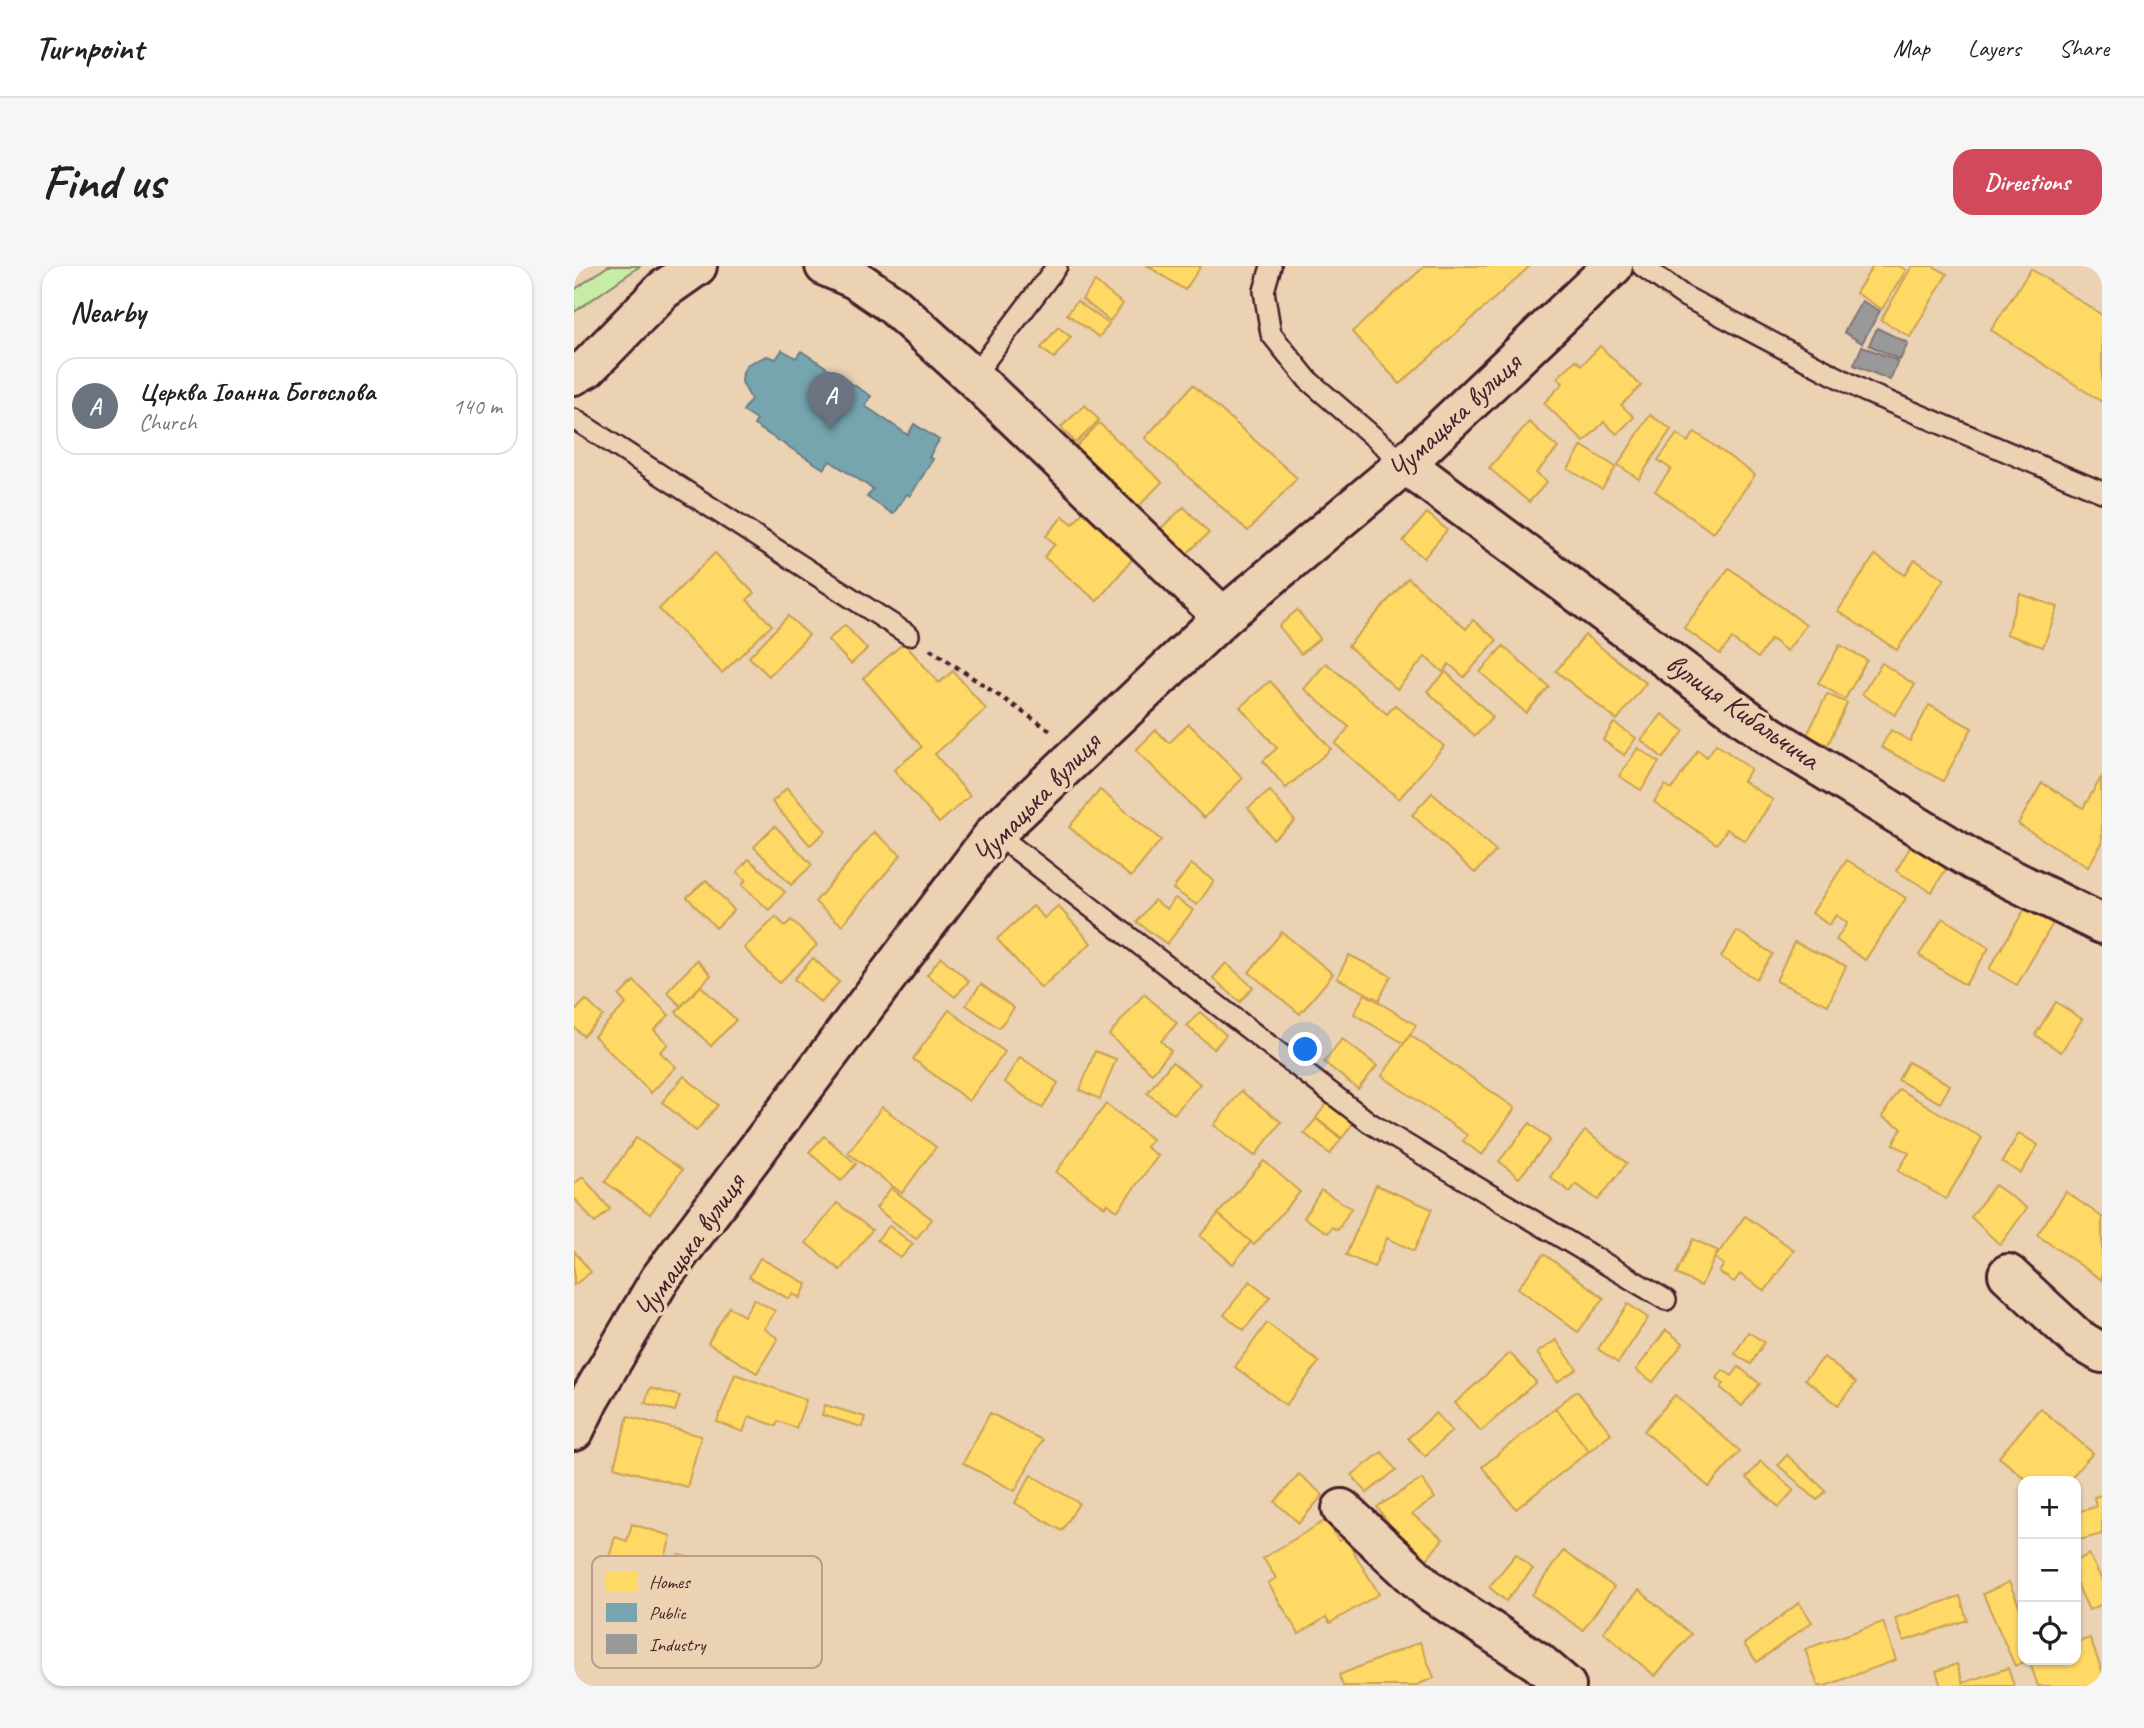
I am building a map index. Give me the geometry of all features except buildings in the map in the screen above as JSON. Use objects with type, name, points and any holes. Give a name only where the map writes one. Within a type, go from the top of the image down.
[{"type":"street","points":[[574,375],[587,368],[663,290],[697,266]]},
{"type":"street","points":[[825,266],[855,279],[893,305],[973,377],[1223,617]]},
{"type":"street","name":"Чумацька вулиця","points":[[574,1432],[590,1398],[660,1279],[995,833],[1223,617],[1405,464],[1614,266]]},
{"type":"street","name":"вулиця Кибальчича","points":[[1405,464],[1770,736],[1974,861],[2102,924]]},
{"type":"street","points":[[2008,1274],[2078,1339],[2102,1353]]},
{"type":"street","points":[[1342,1509],[1430,1591],[1538,1662],[1566,1686]]},
{"type":"lane","points":[[973,377],[1057,266]]},
{"type":"lane","points":[[1271,266],[1264,290],[1271,334],[1308,380],[1405,464]]},
{"type":"lane","points":[[1642,266],[1684,296],[1866,392],[2102,492]]},
{"type":"lane","points":[[574,419],[909,635]]},
{"type":"lane","points":[[995,833],[1370,1123],[1666,1300]]},
{"type":"path","points":[[909,635],[1081,751]]},
{"type":"green space","points":[[608,266],[640,266],[574,312],[574,290]]},
{"type":"place","name":"Церква Іоанна Богослова","points":[[831,430]]}]
